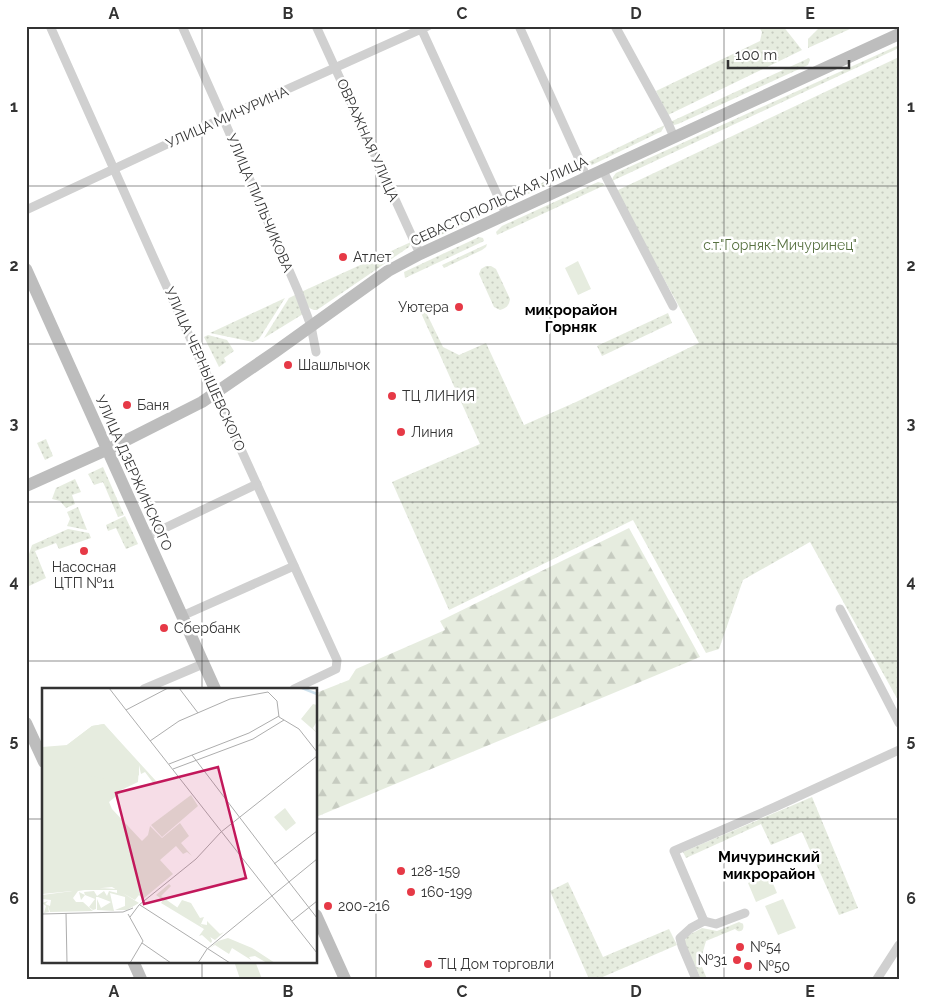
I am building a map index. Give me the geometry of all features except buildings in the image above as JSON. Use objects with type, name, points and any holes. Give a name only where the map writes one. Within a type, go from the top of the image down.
[{"type":"main road","name":"СЕВАСТОПОЛЬСКАЯ УЛИЦА","points":[[26,486],[107,450],[202,402],[388,271],[420,254],[899,34]]},
{"type":"main road","name":"УЛИЦА ДЗЕРЖИНСКОГО","points":[[26,269],[215,688]]},
{"type":"main road","points":[[26,723],[42,758]]},
{"type":"main road","points":[[318,919],[345,979]]},
{"type":"main road","points":[[133,962],[141,979]]},
{"type":"street","name":"УЛИЦА ЧЕРНЫШЕВСКОГО","points":[[50,26],[337,660],[336,669],[296,688]]},
{"type":"street","name":"УЛИЦА ПИЛЬЧИКОВА","points":[[182,26],[224,118],[296,286],[311,326],[316,352]]},
{"type":"street","name":"ОВРАЖНАЯ УЛИЦА","points":[[316,26],[420,254]]},
{"type":"street","points":[[519,26],[586,177]]},
{"type":"street","points":[[615,26],[674,137]]},
{"type":"street","name":"УЛИЦА МИЧУРИНА","points":[[26,210],[423,27]]},
{"type":"street","points":[[423,27],[506,214]]},
{"type":"street","points":[[602,169],[673,306]]},
{"type":"street","points":[[146,537],[257,484]]},
{"type":"street","points":[[182,616],[294,566]]},
{"type":"street","points":[[840,609],[899,723]]},
{"type":"street","points":[[146,688],[203,664]]},
{"type":"street","points":[[704,921],[674,851],[899,750]]},
{"type":"street","points":[[696,979],[680,938],[691,928],[704,921],[716,924],[744,913]]},
{"type":"street","points":[[877,979],[899,944]]},
{"type":"green space","points":[[758,26],[783,26],[802,50],[668,115],[656,91],[760,41],[762,32]]},
{"type":"green space","points":[[821,26],[847,26],[850,29],[808,48],[808,39]]},
{"type":"green space","points":[[899,45],[899,48],[612,181],[616,173]]},
{"type":"green space","name":"с.т.\"Горняк-Мичуринец\"","points":[[899,57],[899,702],[810,542],[743,580],[719,649],[706,653],[633,520],[449,610],[392,482],[480,444],[417,304],[421,302],[443,347],[459,355],[486,343],[524,425],[699,343],[616,191]]},
{"type":"green space","points":[[809,58],[808,65],[678,124],[674,125],[670,122]]},
{"type":"green space","points":[[665,125],[661,132],[592,165],[584,164]]},
{"type":"green space","points":[[578,166],[577,171],[507,204],[503,201]]},
{"type":"green space","points":[[598,182],[605,185],[497,235],[496,232],[502,226]]},
{"type":"green space","points":[[497,203],[497,208],[494,210],[426,242],[418,239]]},
{"type":"green space","points":[[479,237],[483,238],[484,241],[405,278],[404,272]]},
{"type":"green space","points":[[411,242],[409,247],[317,310],[311,309],[307,304],[301,292]]},
{"type":"green space","points":[[487,244],[482,250],[444,268],[442,265]]},
{"type":"green space","points":[[578,261],[591,289],[578,295],[565,268]]},
{"type":"green space","points":[[486,266],[496,269],[510,299],[507,306],[500,310],[494,307],[479,274],[481,269]]},
{"type":"green space","points":[[295,295],[303,314],[264,338],[289,298]]},
{"type":"green space","points":[[285,298],[259,339],[253,342],[210,333]]},
{"type":"green space","points":[[668,313],[672,323],[602,356],[597,346]]},
{"type":"green space","points":[[208,335],[227,340],[234,351],[224,358],[226,362],[219,367],[204,337]]},
{"type":"green space","points":[[46,439],[53,456],[45,460],[37,443]]},
{"type":"green space","points":[[103,467],[124,515],[118,517],[103,482],[94,485],[88,474]]},
{"type":"green space","points":[[75,479],[81,492],[72,495],[75,504],[66,508],[60,501],[52,499],[56,488]]},
{"type":"green space","points":[[78,507],[87,530],[67,526],[70,519],[67,512]]},
{"type":"green space","points":[[125,516],[138,544],[126,549],[116,528],[108,531],[106,525]]},
{"type":"green space","points":[[629,528],[700,657],[318,816],[318,692],[349,680],[356,669],[445,630],[440,621]]},
{"type":"green space","points":[[68,529],[89,533],[91,538],[59,549],[56,543],[35,551],[46,578],[27,587],[26,563],[32,545]]},
{"type":"green space","points":[[812,797],[858,908],[839,915],[802,832],[771,845],[761,824],[686,858],[683,852]]},
{"type":"green space","points":[[769,874],[777,893],[756,902],[748,883]]},
{"type":"green space","points":[[568,882],[603,957],[669,929],[677,945],[598,979],[589,979],[550,891]]},
{"type":"green space","points":[[783,899],[796,928],[778,935],[765,906]]},
{"type":"green space","points":[[739,922],[743,924],[742,931],[735,929],[706,941],[700,962],[707,979],[701,979],[685,944],[687,936],[702,928],[717,931]]},
{"type":"green space","points":[[239,962],[255,962],[262,979],[240,979],[235,964]]},
{"type":"place","name":"Атлет","points":[[343,257]]},
{"type":"place","name":"Уютера","points":[[459,307]]},
{"type":"place","name":"Шашлычок","points":[[288,365]]},
{"type":"place","name":"ТЦ ЛИНИЯ","points":[[392,396]]},
{"type":"place","name":"Баня","points":[[127,405]]},
{"type":"place","name":"Линия","points":[[401,432]]},
{"type":"place","name":"Насосная ЦТП №11","points":[[84,551]]},
{"type":"place","name":"Сбербанк","points":[[164,628]]},
{"type":"place","name":"128-159","points":[[401,871]]},
{"type":"place","name":"160-199","points":[[411,892]]},
{"type":"place","name":"200-216","points":[[328,906]]},
{"type":"place","name":"№54","points":[[740,947]]},
{"type":"place","name":"№31","points":[[737,960]]},
{"type":"place","name":"ТЦ Дом торговли","points":[[428,964]]},
{"type":"place","name":"№50","points":[[748,966]]},
{"type":"district","name":"микрорайон Горняк","points":[[571,318]]},
{"type":"district","name":"Мичуринский микрорайон","points":[[769,866]]}]
